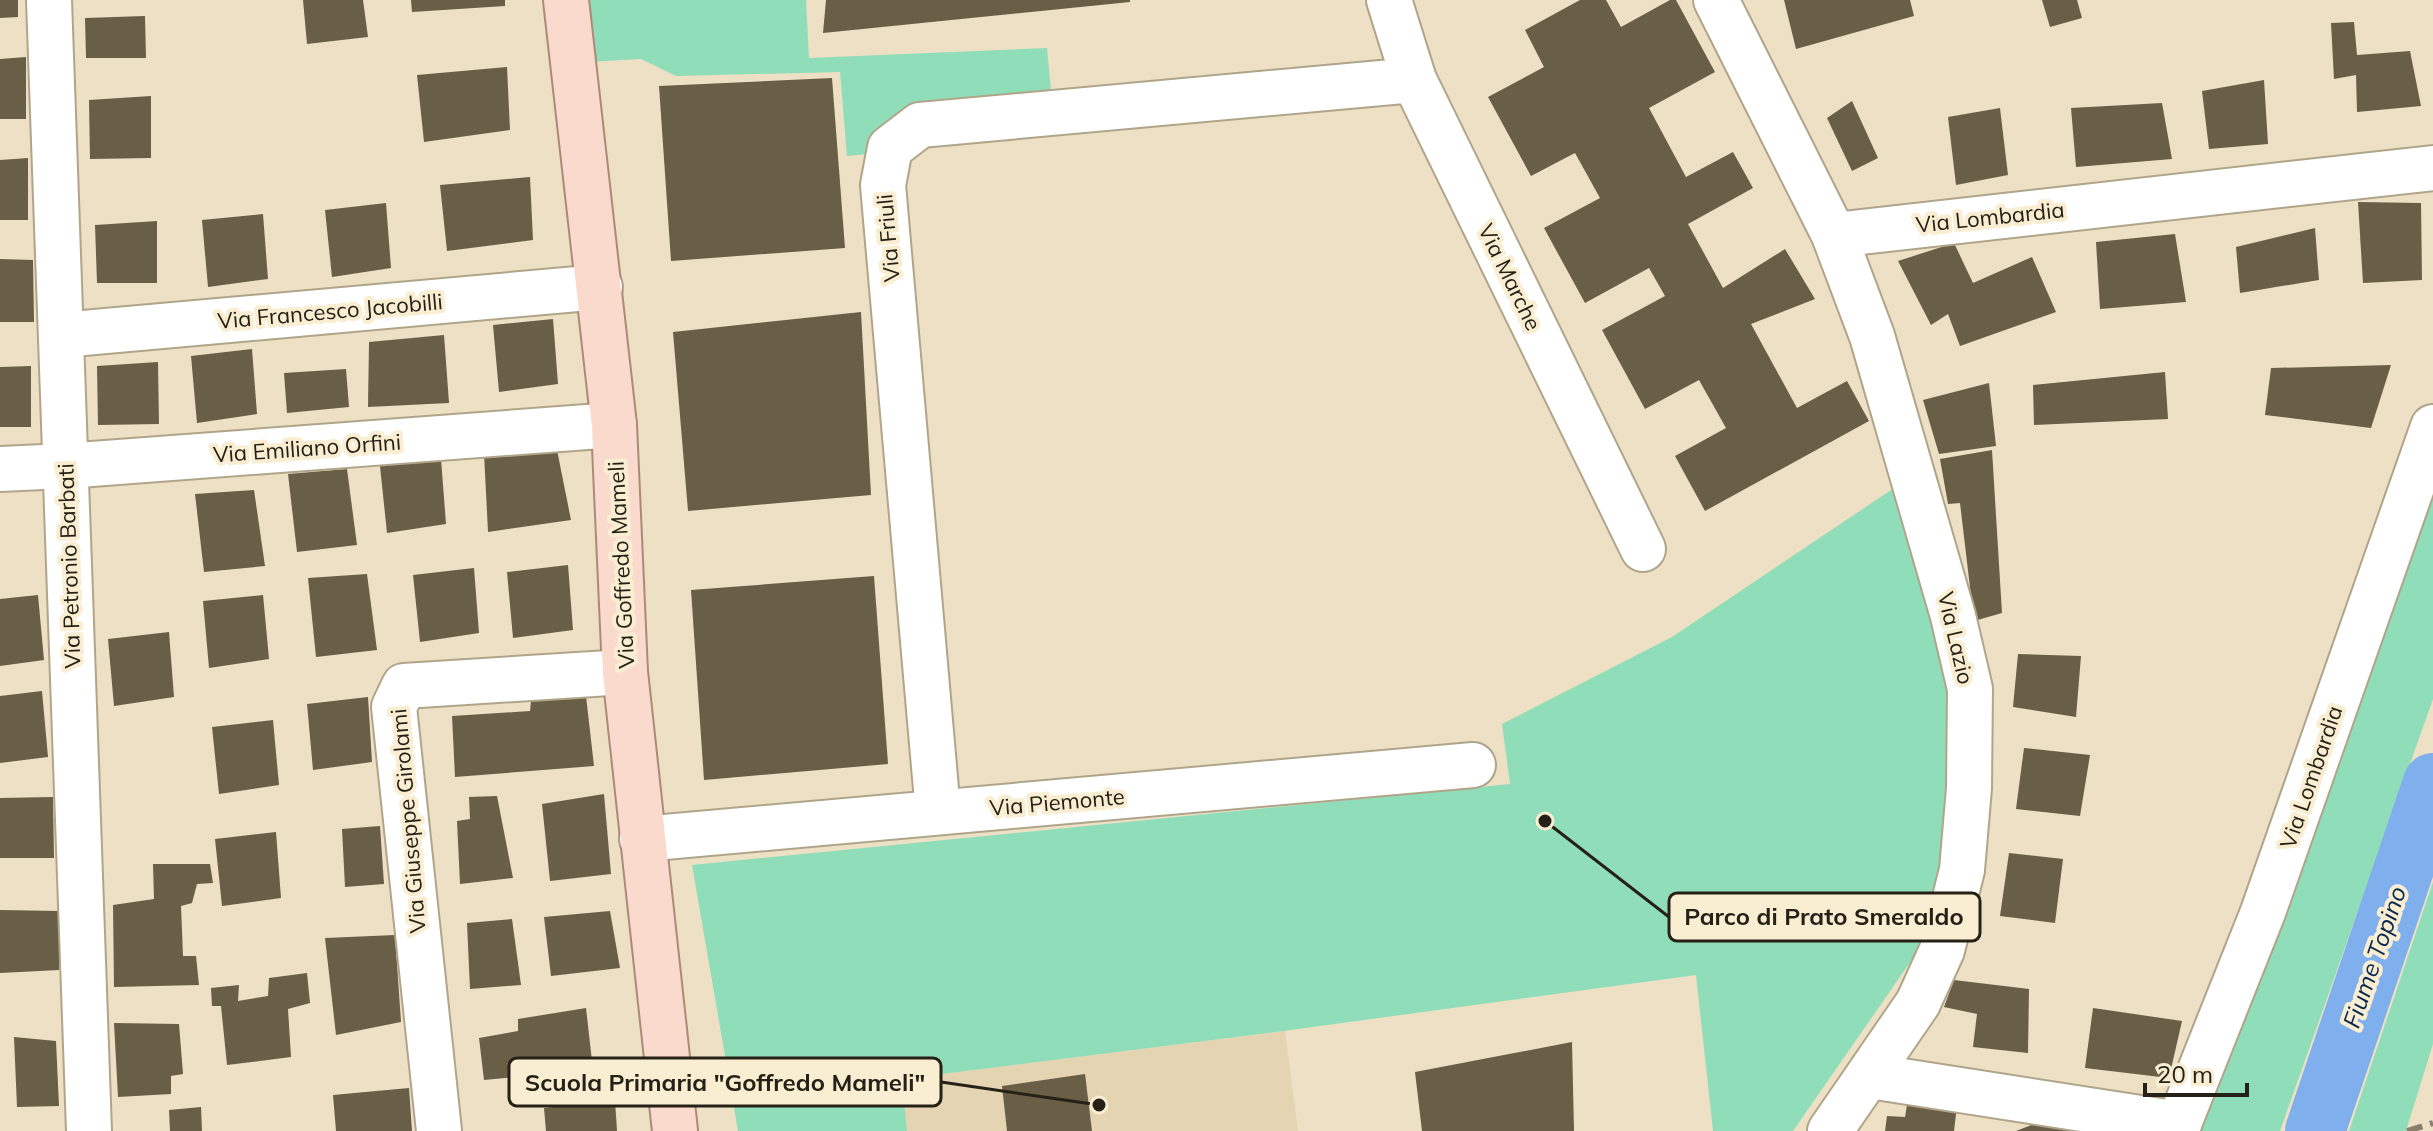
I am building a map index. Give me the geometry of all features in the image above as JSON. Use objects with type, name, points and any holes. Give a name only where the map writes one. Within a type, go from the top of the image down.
[{"type":"main road","name":"Via Goffredo Mameli","points":[[566,0],[614,425],[625,672],[675,1131]]},
{"type":"street","name":"Via Petronio Barbati","points":[[49,0],[89,1131]]},
{"type":"street","name":"Via Marche","points":[[1389,0],[1414,80],[1643,549]]},
{"type":"street","name":"Via Lazio","points":[[1716,0],[1834,235],[1872,336],[1953,616],[1970,689],[1969,788],[1962,870],[1942,950],[1918,1003],[1830,1131]]},
{"type":"street","name":"Via Friuli","points":[[938,812],[883,185],[890,148],[920,125],[1414,80]]},
{"type":"street","name":"Via Lombardia","points":[[1834,235],[2433,168]]},
{"type":"street","name":"Via Francesco Jacobilli","points":[[61,335],[600,287]]},
{"type":"street","name":"Via Emiliano Orfini","points":[[0,469],[614,425]]},
{"type":"street","name":"Via Lombardia","points":[[2178,1128],[2263,912],[2433,427]]},
{"type":"street","name":"Via Giuseppe Girolami","points":[[439,1131],[394,707],[398,695],[404,686],[625,672]]},
{"type":"street","name":"Via Piemonte","points":[[642,839],[1473,765]]},
{"type":"street","points":[[1870,1076],[2178,1128]]},
{"type":"shaded area","points":[[1285,1031],[1298,1131],[907,1131],[902,1079]]},
{"type":"green space","points":[[579,0],[806,0],[809,58],[1047,48],[1052,102],[878,153],[847,156],[840,72],[676,76],[641,59],[587,62]]},
{"type":"green space","points":[[2433,456],[2433,699],[2280,1131],[2190,1131]]},
{"type":"green space","points":[[1897,486],[1943,651],[1954,758],[1947,857],[1920,948],[1793,1131],[1713,1131],[1696,975],[902,1079],[907,1131],[738,1131],[692,865],[1510,784],[1502,724],[1672,637]]},
{"type":"green space","points":[[2433,882],[2433,1044],[2406,1131],[2349,1131]]},
{"type":"building","points":[[0,0],[18,0],[18,17],[0,18]]},
{"type":"building","points":[[303,0],[363,0],[368,37],[307,44]]},
{"type":"building","points":[[411,0],[505,0],[505,6],[412,12]]},
{"type":"building","points":[[826,0],[1130,0],[1130,2],[823,33]]},
{"type":"building","points":[[1580,0],[1606,0],[1621,27],[1670,0],[1676,0],[1715,72],[1649,108],[1686,177],[1733,152],[1753,188],[1688,224],[1723,288],[1785,249],[1815,299],[1751,324],[1797,408],[1847,381],[1869,421],[1705,511],[1675,456],[1726,428],[1699,380],[1645,409],[1602,330],[1665,296],[1649,268],[1585,303],[1544,228],[1600,198],[1575,153],[1531,176],[1488,97],[1544,67],[1525,30]]},
{"type":"building","points":[[1784,0],[1910,0],[1914,16],[1796,49]]},
{"type":"building","points":[[2042,0],[2077,0],[2082,18],[2050,27]]},
{"type":"building","points":[[145,16],[146,58],[86,58],[85,18]]},
{"type":"building","points":[[2354,22],[2357,55],[2410,51],[2421,106],[2357,112],[2356,75],[2334,79],[2331,23]]},
{"type":"building","points":[[26,57],[26,119],[0,119],[0,59]]},
{"type":"building","points":[[507,67],[510,130],[424,142],[417,75]]},
{"type":"building","points":[[832,78],[845,248],[671,261],[659,86]]},
{"type":"building","points":[[2264,80],[2268,144],[2209,149],[2202,91]]},
{"type":"building","points":[[151,96],[151,158],[90,159],[89,100]]},
{"type":"building","points":[[1852,101],[1878,158],[1852,171],[1827,118]]},
{"type":"building","points":[[2162,103],[2172,159],[2076,167],[2071,108]]},
{"type":"building","points":[[2000,108],[2008,175],[1956,185],[1948,117]]},
{"type":"building","points":[[28,158],[28,220],[0,220],[0,160]]},
{"type":"building","points":[[530,177],[533,240],[447,251],[440,185]]},
{"type":"building","points":[[2358,202],[2421,203],[2422,280],[2363,283]]},
{"type":"building","points":[[386,203],[391,268],[332,277],[325,210]]},
{"type":"building","points":[[263,214],[268,279],[208,287],[202,220]]},
{"type":"building","points":[[157,221],[157,283],[97,283],[95,225]]},
{"type":"building","points":[[2315,228],[2319,280],[2240,293],[2236,247]]},
{"type":"building","points":[[2175,234],[2186,302],[2100,309],[2096,242]]},
{"type":"building","points":[[1954,243],[1973,283],[2032,257],[2056,312],[1960,346],[1948,314],[1931,325],[1898,261]]},
{"type":"building","points":[[0,259],[33,260],[34,322],[0,322]]},
{"type":"building","points":[[861,312],[871,495],[688,511],[673,332]]},
{"type":"building","points":[[553,319],[558,384],[499,392],[493,325]]},
{"type":"building","points":[[444,335],[449,403],[368,407],[369,342]]},
{"type":"building","points":[[252,349],[257,414],[197,423],[191,356]]},
{"type":"building","points":[[158,362],[159,424],[98,425],[97,366]]},
{"type":"building","points":[[2391,365],[2371,428],[2265,415],[2271,368]]},
{"type":"building","points":[[31,366],[31,427],[0,427],[0,367]]},
{"type":"building","points":[[346,369],[349,407],[287,413],[284,373]]},
{"type":"building","points":[[2165,372],[2168,419],[2034,425],[2033,385]]},
{"type":"building","points":[[1989,383],[1996,446],[1939,454],[1923,400]]},
{"type":"building","points":[[556,445],[571,520],[488,532],[484,453]]},
{"type":"building","points":[[1992,450],[2002,613],[1974,621],[1960,503],[1948,504],[1940,459]]},
{"type":"building","points":[[441,459],[446,524],[387,533],[380,466]]},
{"type":"building","points":[[347,469],[357,545],[297,552],[288,474]]},
{"type":"building","points":[[254,490],[265,566],[204,572],[195,494]]},
{"type":"building","points":[[568,565],[573,630],[513,638],[507,572]]},
{"type":"building","points":[[474,568],[479,633],[420,642],[413,575]]},
{"type":"building","points":[[367,574],[377,650],[316,657],[308,578]]},
{"type":"building","points":[[874,576],[888,764],[704,780],[691,590]]},
{"type":"building","points":[[38,595],[44,660],[0,666],[0,599]]},
{"type":"building","points":[[263,595],[269,659],[209,668],[203,601]]},
{"type":"building","points":[[169,632],[174,697],[114,706],[108,639]]},
{"type":"building","points":[[2018,654],[2081,656],[2076,717],[2013,707]]},
{"type":"building","points":[[42,691],[48,757],[0,763],[0,696]]},
{"type":"building","points":[[586,696],[594,766],[455,777],[452,716],[530,711],[531,701]]},
{"type":"building","points":[[368,697],[372,762],[313,770],[307,704]]},
{"type":"building","points":[[273,720],[279,785],[219,794],[212,727]]},
{"type":"building","points":[[2024,748],[2090,755],[2080,816],[2016,809]]},
{"type":"building","points":[[604,794],[611,874],[550,881],[542,804]]},
{"type":"building","points":[[497,796],[513,878],[460,884],[457,821],[470,819],[469,797]]},
{"type":"building","points":[[53,797],[54,858],[0,858],[0,798]]},
{"type":"building","points":[[380,826],[384,884],[345,887],[342,829]]},
{"type":"building","points":[[276,832],[281,898],[222,906],[215,839]]},
{"type":"building","points":[[2009,853],[2063,859],[2055,923],[2000,916]]},
{"type":"building","points":[[153,864],[210,864],[213,883],[197,884],[192,903],[181,906],[183,956],[196,956],[199,985],[114,987],[113,905],[154,899]]},
{"type":"building","points":[[0,910],[60,911],[59,970],[0,973]]},
{"type":"building","points":[[610,911],[620,968],[551,976],[544,917]]},
{"type":"building","points":[[512,919],[521,985],[470,989],[467,923]]},
{"type":"building","points":[[395,935],[401,1022],[336,1035],[325,938]]},
{"type":"building","points":[[307,973],[310,1003],[288,1009],[291,1057],[227,1065],[221,1006],[212,1006],[211,988],[239,985],[238,1001],[268,996],[269,978]]},
{"type":"building","points":[[1954,980],[2029,989],[2028,1053],[1973,1047],[1977,1014],[1944,1007]]},
{"type":"building","points":[[586,1008],[593,1070],[484,1080],[479,1038],[518,1031],[518,1019]]},
{"type":"building","points":[[2093,1008],[2182,1021],[2169,1078],[2085,1068]]},
{"type":"building","points":[[114,1023],[179,1024],[183,1074],[171,1076],[171,1094],[118,1097]]},
{"type":"building","points":[[14,1037],[56,1041],[59,1106],[17,1107]]},
{"type":"building","points":[[1572,1042],[1574,1131],[1422,1131],[1415,1072]]},
{"type":"building","points":[[1085,1074],[1092,1131],[1007,1131],[1002,1086]]},
{"type":"building","points":[[409,1088],[412,1131],[336,1131],[333,1095]]},
{"type":"building","points":[[1908,1099],[1957,1106],[1954,1131],[1885,1131],[1887,1116],[1905,1117]]},
{"type":"building","points":[[615,1100],[617,1131],[546,1131],[544,1108]]},
{"type":"building","points":[[201,1107],[202,1131],[170,1131],[169,1110]]},
{"type":"building","points":[[2034,1124],[2091,1129],[2091,1131],[2016,1131]]},
{"type":"waterway","name":"Fiume Topino","points":[[2315,1131],[2433,783]]},
{"type":"railway","points":[[2407,1131],[2433,1123]]},
{"type":"place","name":"Parco di Prato Smeraldo","points":[[1545,821]]},
{"type":"place","name":"Scuola Primaria \"Goffredo Mameli\"","points":[[1099,1105]]}]
